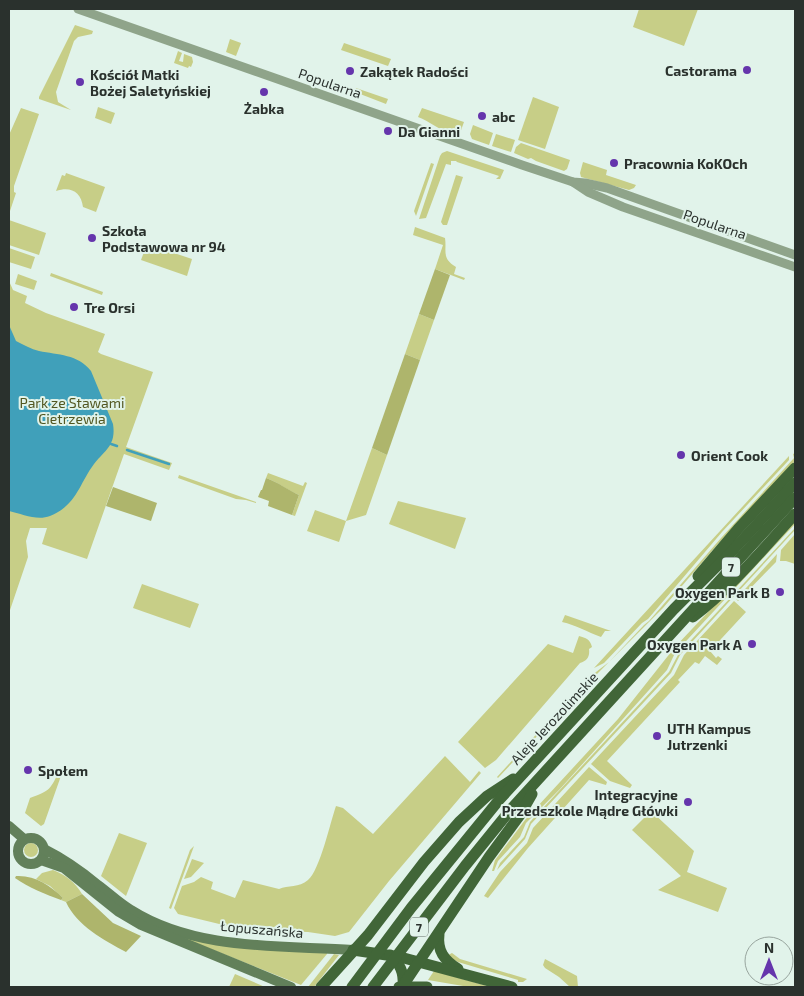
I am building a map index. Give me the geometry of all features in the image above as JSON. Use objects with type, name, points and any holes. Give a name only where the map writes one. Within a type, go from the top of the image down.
[{"type":"main road","points":[[674,609],[713,558],[795,468]]},
{"type":"main road","name":"Aleje Jerozolimskie","points":[[352,987],[452,855],[674,609],[734,550],[795,484]]},
{"type":"main road","name":"7","points":[[373,987],[478,849],[668,636],[795,498]]},
{"type":"main road","points":[[668,636],[706,607],[795,514]]},
{"type":"main road","points":[[321,987],[368,935],[424,862],[459,822],[487,796],[527,770]]},
{"type":"main road","points":[[401,986],[520,815],[540,778]]},
{"type":"main road","points":[[9,826],[24,839]]},
{"type":"main road","points":[[43,854],[31,864],[21,861],[17,850],[19,844],[24,839],[36,838],[41,842],[43,854],[64,868],[115,909],[141,925],[288,987]]},
{"type":"main road","name":"Łopuszańska","points":[[43,854],[78,869],[130,910],[170,928],[209,939],[243,944],[353,950]]},
{"type":"main road","points":[[439,932],[438,942],[443,958],[471,975]]},
{"type":"main road","points":[[353,950],[390,955],[404,964],[419,962],[512,987]]},
{"type":"main road","points":[[401,986],[404,978],[404,964]]},
{"type":"main road","points":[[331,987],[333,973]]},
{"type":"main road","points":[[401,986],[427,987]]},
{"type":"street","name":"Popularna","points":[[78,9],[573,182],[588,192],[623,207],[795,267]]},
{"type":"street","name":"Popularna","points":[[573,182],[607,188],[795,255]]},
{"type":"green space","points":[[639,9],[698,9],[684,46],[633,27]]},
{"type":"green space","points":[[75,25],[93,31],[92,34],[78,37],[74,41],[56,92],[58,102],[71,110],[39,99],[39,97]]},
{"type":"green space","points":[[230,39],[241,43],[236,56],[226,52]]},
{"type":"green space","points":[[344,43],[391,59],[388,66],[341,50]]},
{"type":"green space","points":[[178,51],[182,53],[179,61],[183,62],[184,54],[192,57],[191,67],[189,66],[188,68],[174,63]]},
{"type":"green space","points":[[356,88],[388,99],[386,104],[355,92]]},
{"type":"green space","points":[[533,97],[559,107],[545,149],[518,140]]},
{"type":"green space","points":[[98,107],[115,113],[111,124],[95,118]]},
{"type":"green space","points":[[21,108],[39,114],[14,186],[14,192],[16,193],[9,214],[9,135]]},
{"type":"green space","points":[[422,108],[464,122],[460,133],[443,130],[418,117]]},
{"type":"green space","points":[[473,125],[493,133],[489,145],[472,139],[470,134]]},
{"type":"green space","points":[[496,134],[515,140],[511,152],[492,146]]},
{"type":"green space","points":[[521,143],[570,160],[567,169],[564,171],[514,153],[516,147]]},
{"type":"green space","points":[[447,151],[504,170],[500,179],[496,179],[499,176],[451,161],[451,165],[446,164],[426,218],[419,219],[440,156]]},
{"type":"green space","points":[[583,162],[607,170],[606,175],[636,185],[629,190],[581,177],[580,173]]},
{"type":"green space","points":[[431,163],[434,164],[416,216],[414,211]]},
{"type":"green space","points":[[66,173],[105,187],[96,212],[83,207],[78,194],[71,190],[56,191],[62,175],[65,176]]},
{"type":"green space","points":[[456,175],[463,177],[447,225],[443,225],[441,222]]},
{"type":"green space","points":[[9,220],[46,233],[39,255],[9,245]]},
{"type":"green space","points":[[415,227],[445,238],[446,257],[456,267],[454,274],[465,278],[464,280],[435,269],[443,245],[413,235]]},
{"type":"green space","points":[[147,244],[192,259],[187,276],[141,260]]},
{"type":"green space","points":[[9,248],[35,257],[31,269],[9,262]]},
{"type":"green space","points":[[435,269],[450,275],[434,320],[419,314]]},
{"type":"green space","points":[[51,273],[103,292],[102,295],[50,276]]},
{"type":"green space","points":[[18,274],[37,281],[34,290],[15,284]]},
{"type":"green space","name":"Park ze Stawami Cietrzewia","points":[[9,281],[13,290],[27,296],[25,303],[46,313],[105,334],[98,352],[101,354],[153,372],[126,447],[172,463],[169,470],[124,454],[87,559],[42,544],[47,528],[30,528],[26,541],[28,557],[9,613]]},
{"type":"green space","points":[[419,314],[434,320],[420,360],[405,354]]},
{"type":"green space","points":[[405,354],[420,360],[387,455],[372,448]]},
{"type":"green space","points":[[372,448],[387,455],[366,515],[346,521]]},
{"type":"green space","points":[[795,453],[795,461],[718,544],[663,608],[609,662],[649,621],[794,458],[793,454]]},
{"type":"green space","points":[[789,456],[789,460],[722,532],[648,619],[604,663],[594,668]]},
{"type":"green space","points":[[268,473],[303,486],[305,482],[307,483],[295,516],[292,515],[299,495],[266,478]]},
{"type":"green space","points":[[179,475],[256,503],[236,499],[178,478]]},
{"type":"green space","points":[[266,478],[299,495],[292,515],[268,506],[269,501],[258,497]]},
{"type":"green space","points":[[113,487],[157,503],[151,521],[106,506]]},
{"type":"green space","points":[[398,501],[466,518],[455,549],[389,524]]},
{"type":"green space","points":[[315,510],[346,521],[339,542],[307,531]]},
{"type":"green space","points":[[795,520],[795,524],[675,653],[667,670],[560,789],[526,823],[520,837],[498,861],[494,871],[492,871],[495,860],[525,820],[618,719],[675,647]]},
{"type":"green space","points":[[795,528],[680,655],[671,673],[531,824],[525,839],[497,870],[500,863],[524,837],[530,822],[669,672],[679,653]]},
{"type":"green space","points":[[795,534],[795,564],[780,561],[781,550]]},
{"type":"green space","points":[[777,554],[776,562],[738,601],[736,599]]},
{"type":"green space","points":[[142,584],[199,604],[190,628],[133,608]]},
{"type":"green space","points":[[734,601],[746,612],[710,651],[716,658],[718,656],[722,659],[717,665],[705,656],[699,664],[695,662],[678,680],[680,682],[607,761],[632,785],[630,788],[610,781],[591,764],[674,675],[684,655]]},
{"type":"green space","points":[[565,615],[611,631],[605,631],[601,637],[562,622]]},
{"type":"green space","points":[[579,636],[587,639],[591,644],[592,647],[589,649],[588,658],[580,663],[496,760],[485,768],[458,742],[548,644],[573,653]]},
{"type":"green space","points":[[609,662],[498,778],[565,703],[596,672]]},
{"type":"green space","points":[[445,756],[470,782],[479,771],[481,773],[389,881],[349,932],[335,936],[308,932],[244,930],[178,914],[174,908],[182,886],[194,882],[201,877],[213,882],[211,889],[235,898],[243,880],[279,889],[305,883],[317,867],[336,806],[343,808],[373,834]]},
{"type":"green space","points":[[589,767],[607,782],[606,785],[589,780],[528,848],[488,898],[484,896],[500,872],[527,843],[533,828]]},
{"type":"green space","points":[[60,772],[62,773],[44,824],[41,826],[25,813],[30,798],[48,790]]},
{"type":"green space","points":[[651,811],[694,851],[687,872],[727,888],[718,912],[658,890],[681,876],[632,830]]},
{"type":"green space","points":[[119,833],[147,843],[126,896],[101,876]]},
{"type":"green space","points":[[28,843],[34,843],[38,850],[34,857],[28,857],[24,853],[24,847]]},
{"type":"green space","points":[[194,846],[171,909],[169,908],[190,850]]},
{"type":"green space","points":[[192,859],[204,863],[191,877],[184,879]]},
{"type":"green space","points":[[53,870],[70,879],[82,894],[66,902],[61,900],[63,898],[50,886],[36,879],[42,873]]},
{"type":"green space","points":[[16,876],[36,879],[53,889],[63,898],[61,900],[26,885],[15,878]]},
{"type":"green space","points":[[82,894],[113,923],[141,936],[126,952],[92,932],[71,911],[66,902]]},
{"type":"green space","points":[[168,932],[327,953],[327,954],[301,985]]},
{"type":"green space","points":[[452,953],[460,959],[527,979],[523,982],[518,982],[518,980],[458,962],[446,956]]},
{"type":"green space","points":[[334,954],[339,955],[314,987],[308,987]]},
{"type":"green space","points":[[545,959],[577,976],[578,987],[570,987],[545,968],[543,965]]},
{"type":"green space","points":[[434,971],[491,987],[469,987],[428,980]]},
{"type":"green space","points":[[235,974],[265,987],[229,987]]},
{"type":"water","points":[[9,325],[16,341],[36,350],[74,358],[86,365],[91,371],[113,424],[114,431],[110,446],[94,464],[72,500],[59,511],[50,516],[40,518],[9,511]]},
{"type":"waterway","points":[[111,444],[117,446]]},
{"type":"waterway","points":[[127,450],[169,464]]},
{"type":"place","name":"Castorama","points":[[747,70]]},
{"type":"place","name":"Zakątek Radości","points":[[350,71]]},
{"type":"place","name":"Kościół Matki Bożej Saletyńskiej","points":[[80,82]]},
{"type":"place","name":"Żabka","points":[[264,92]]},
{"type":"place","name":"abc","points":[[482,116]]},
{"type":"place","name":"Da Gianni","points":[[388,131]]},
{"type":"place","name":"Pracownia KoKOch","points":[[614,163]]},
{"type":"place","name":"Szkoła Podstawowa nr 94","points":[[92,238]]},
{"type":"place","name":"Tre Orsi","points":[[74,307]]},
{"type":"place","name":"Orient Cook","points":[[681,455]]},
{"type":"place","name":"Oxygen Park B","points":[[780,592]]},
{"type":"place","name":"Oxygen Park A","points":[[752,644]]},
{"type":"place","name":"UTH Kampus Jutrzenki","points":[[657,736]]},
{"type":"place","name":"Społem","points":[[28,770]]},
{"type":"place","name":"Integracyjne Przedszkole Mądre Główki","points":[[688,802]]}]
